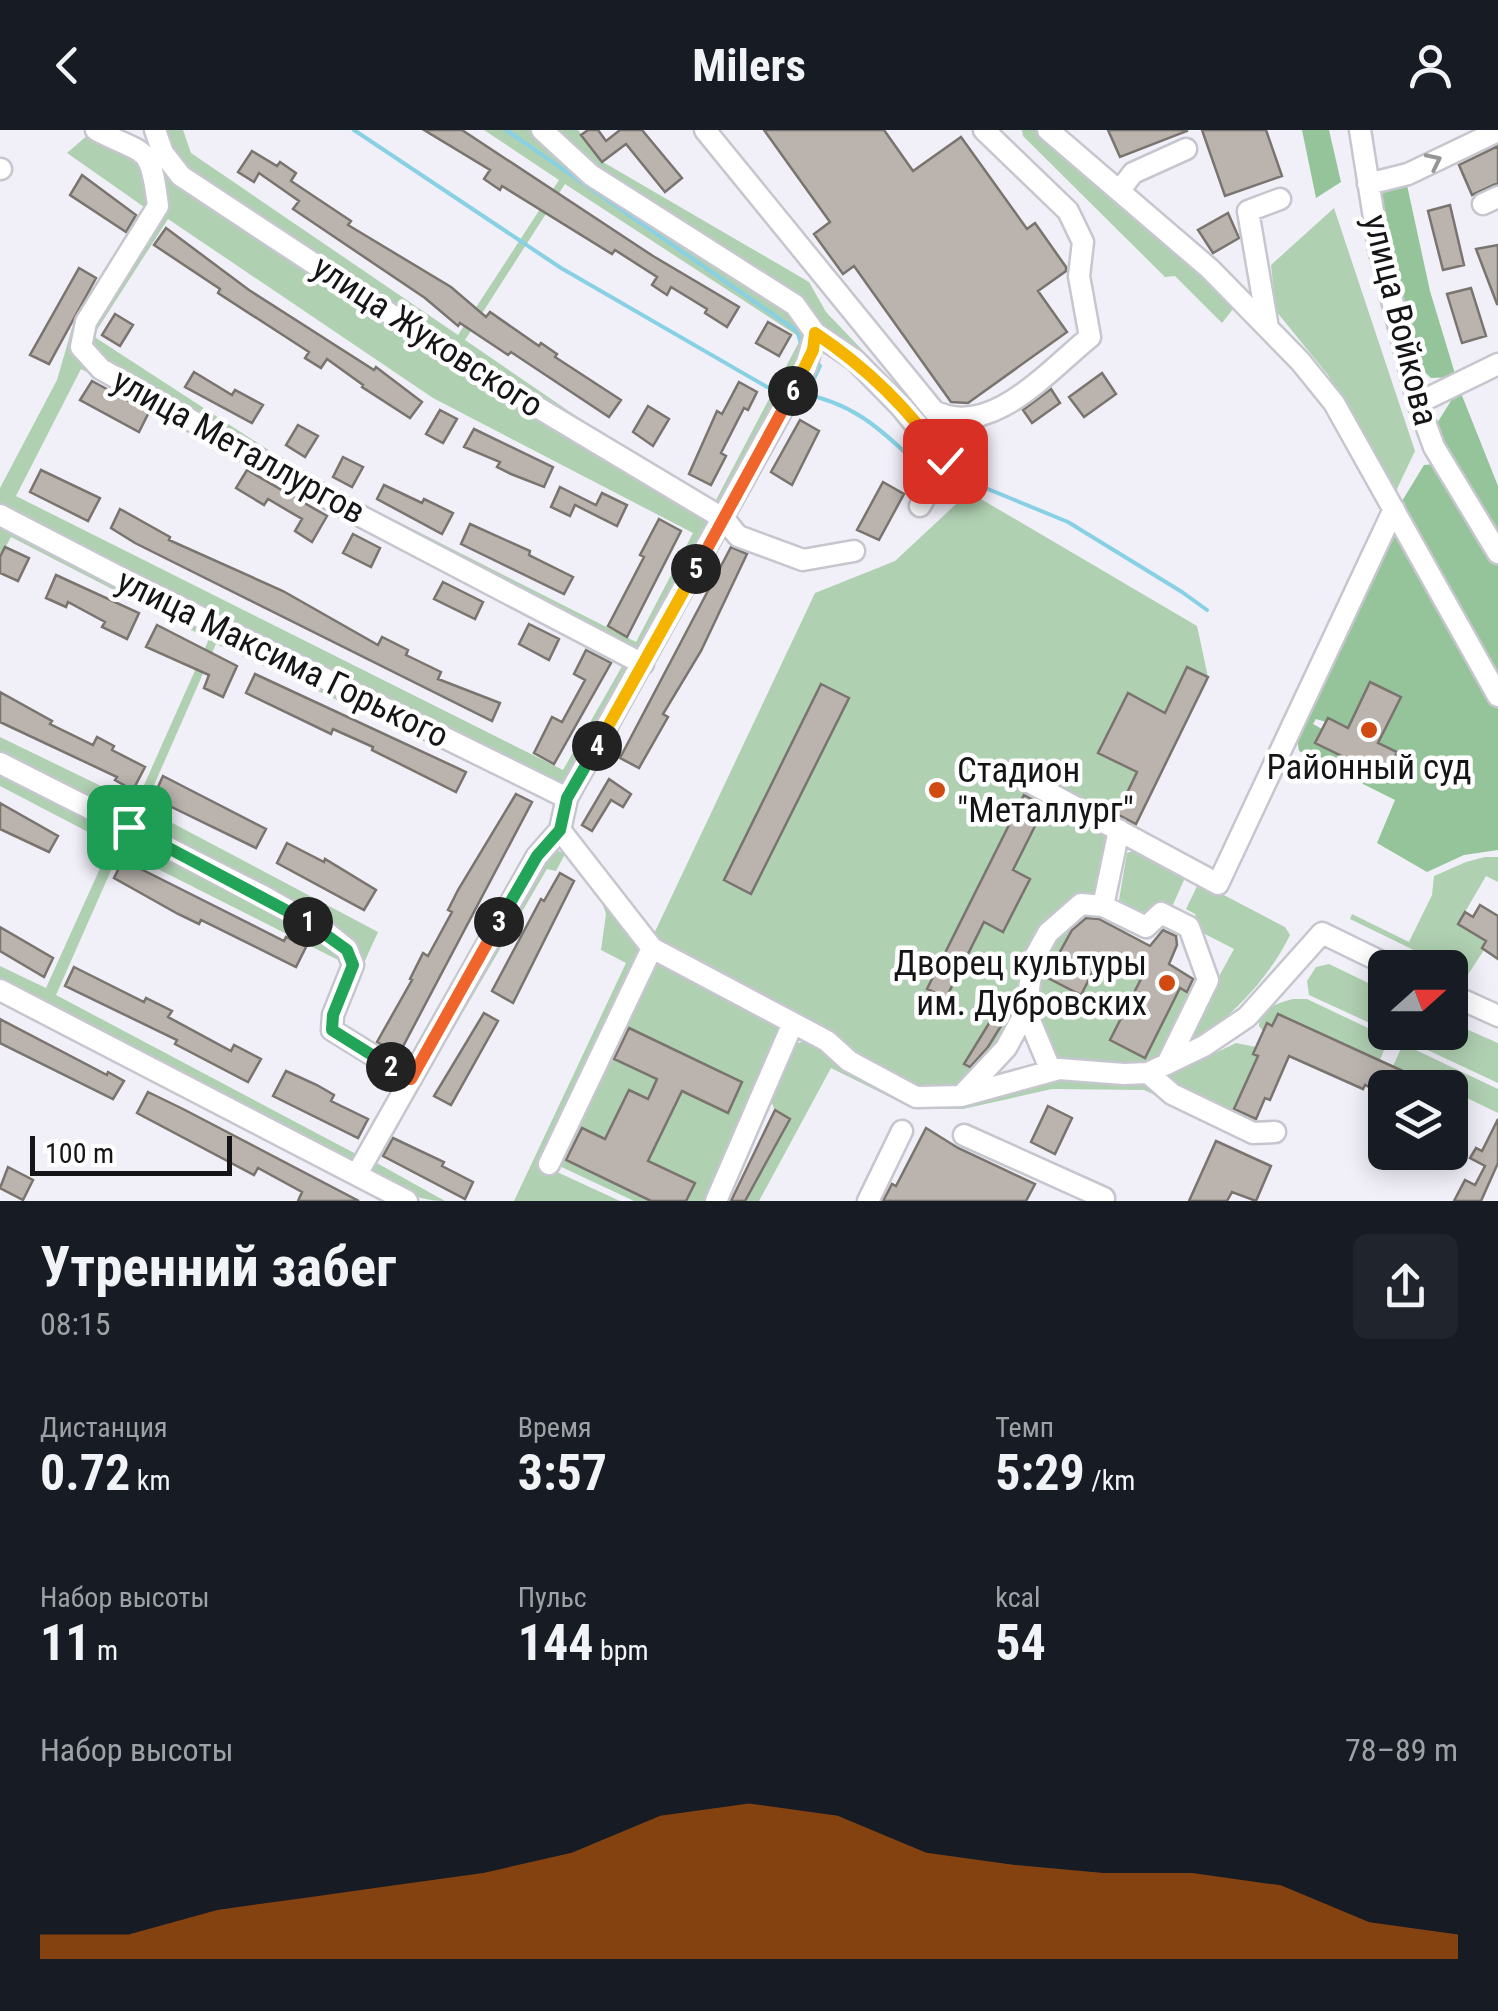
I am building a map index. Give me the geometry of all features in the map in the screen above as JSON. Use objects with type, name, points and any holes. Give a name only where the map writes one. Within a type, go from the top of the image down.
[{"type":"street","points":[[96,130],[156,156]]},
{"type":"street","name":"улица Жуковского","points":[[155,130],[156,156],[181,176],[456,357],[724,519],[738,536],[804,560],[854,551]]},
{"type":"street","points":[[542,130],[591,174],[795,305],[815,333],[855,360],[945,461],[920,506]]},
{"type":"street","points":[[706,130],[934,412],[950,420],[971,420],[1000,410],[1090,338],[1078,276],[1083,242],[1068,210],[984,130]]},
{"type":"street","points":[[1048,130],[1210,269],[1334,404],[1498,696]]},
{"type":"street","name":"улица Войкова","points":[[1360,130],[1379,249],[1418,403],[1434,447],[1498,553]]},
{"type":"street","points":[[1368,184],[1408,174],[1465,137],[1498,130]]},
{"type":"street","points":[[1120,190],[1132,174],[1186,150]]},
{"type":"street","name":"улица Металлургов","points":[[156,156],[158,206],[86,322],[81,347],[102,369],[348,509],[642,664]]},
{"type":"street","points":[[1268,328],[1248,211],[1280,199]]},
{"type":"street","points":[[357,1174],[537,856],[560,830],[567,798],[806,367],[815,333]]},
{"type":"street","points":[[1418,403],[1498,364]]},
{"type":"street","points":[[1016,775],[1218,884],[1394,510]]},
{"type":"street","name":"улица Максима Горького","points":[[0,515],[130,584],[567,798]]},
{"type":"street","points":[[0,763],[246,887],[326,932],[347,950],[353,965],[333,1015],[332,1030],[342,1040],[411,1079]]},
{"type":"street","points":[[560,830],[652,948],[827,1041],[849,1061],[916,1097],[960,1096],[1051,1071],[1158,1068],[1204,1046],[1247,1016],[1322,933],[1368,955]]},
{"type":"street","points":[[1103,906],[1119,830]]},
{"type":"street","points":[[960,1096],[1006,1048],[1026,1012],[1033,960],[1048,933],[1080,904],[1103,906],[1146,927],[1161,912],[1188,926],[1208,980],[1158,1068]]},
{"type":"street","points":[[549,1164],[652,948]]},
{"type":"street","points":[[0,990],[407,1201]]},
{"type":"street","points":[[1468,1002],[1498,1016]]},
{"type":"street","points":[[1026,1012],[1051,1071]]},
{"type":"street","points":[[716,1201],[794,1023]]},
{"type":"street","points":[[1158,1068],[1172,1094],[1252,1133],[1276,1132]]},
{"type":"street","points":[[868,1201],[902,1131]]},
{"type":"street","points":[[964,1135],[1105,1200]]},
{"type":"street","points":[[1092,1173],[1105,1200]]},
{"type":"green space","points":[[165,130],[183,130],[191,153],[458,335],[559,180],[484,130],[534,130],[803,322],[807,349],[722,506],[716,500],[801,338],[565,184],[465,340],[655,470],[477,361],[188,167],[169,146]]},
{"type":"green space","points":[[550,130],[578,130],[603,162],[809,282],[826,312],[870,358],[593,171]]},
{"type":"green space","points":[[1022,130],[1042,130],[1237,304],[1222,323],[1175,276],[1165,277],[1023,136]]},
{"type":"green space","points":[[1302,130],[1329,130],[1341,182],[1316,198]]},
{"type":"green space","points":[[89,134],[127,152],[144,168],[148,178],[147,209],[67,153]]},
{"type":"green space","points":[[164,172],[713,519],[639,654],[355,504],[107,363],[91,349],[91,326],[167,203]],"holes":[[[168,219],[433,398],[693,533],[636,642],[310,477],[93,336]]]},
{"type":"green space","points":[[1407,185],[1430,291],[1456,377],[1431,378],[1412,360],[1378,195]]},
{"type":"green space","points":[[1334,208],[1415,451],[1396,491],[1328,375],[1276,311],[1271,265]]},
{"type":"green space","points":[[106,274],[79,321],[99,378],[81,369],[16,496],[563,770],[625,661],[633,665],[564,791],[0,508],[0,488],[57,380],[72,328]]},
{"type":"green space","points":[[1459,388],[1498,486],[1498,540],[1434,428]]},
{"type":"green space","points":[[1437,464],[1498,564],[1498,685],[1399,506],[1424,465]]},
{"type":"green space","name":"Стадион \"Металлург\"","points":[[969,492],[1197,626],[1208,677],[1134,828],[1111,837],[1105,890],[1042,931],[1020,1010],[1005,1043],[960,1089],[915,1089],[652,938],[815,593],[895,561]]},
{"type":"green space","points":[[0,520],[551,799],[216,644],[144,808],[378,932],[337,1022],[353,946],[0,757],[0,737],[136,803],[209,639],[11,537],[0,557]]},
{"type":"green space","points":[[1397,535],[1498,706],[1498,850],[1464,855],[1427,872],[1377,843],[1395,800],[1351,778],[1358,764],[1385,777],[1392,764],[1400,767],[1403,760],[1395,756],[1397,752],[1374,741],[1382,736],[1400,698],[1371,683],[1351,721],[1353,730],[1316,719],[1313,724],[1322,729],[1315,743],[1342,756],[1336,770],[1299,751],[1296,733],[1389,538]]},
{"type":"green space","points":[[0,768],[321,936],[348,965],[120,850],[56,995],[356,1154],[398,1080],[402,1083],[353,1161],[340,1159],[0,984],[0,966],[46,988],[111,844],[0,786]]},
{"type":"green space","points":[[1145,847],[1188,871],[1172,907],[1161,903],[1142,913],[1119,900],[1127,853]]},
{"type":"green space","points":[[559,851],[565,854],[556,871],[547,869],[375,1162],[445,1201],[404,1192],[385,1181],[371,1166],[546,855]]},
{"type":"green space","points":[[1498,857],[1498,882],[1486,876],[1458,924],[1486,941],[1468,974],[1468,950],[1414,950],[1350,919],[1352,914],[1409,942],[1432,895],[1434,876],[1466,862]]},
{"type":"green space","points":[[1199,882],[1285,927],[1290,935],[1243,1001],[1212,1029],[1178,1051],[1234,949],[1199,931],[1195,914],[1186,909]]},
{"type":"green space","points":[[599,893],[645,952],[544,1166],[620,1201],[514,1201],[626,963],[601,950],[606,914]]},
{"type":"green space","points":[[1083,911],[1046,976],[1081,994],[1102,954],[1143,975],[1110,1039],[1145,1058],[1180,988],[1189,993],[1159,1061],[1146,1065],[1055,1062],[1032,1014],[1035,976],[1051,938]]},
{"type":"green space","points":[[652,959],[780,1022],[786,1033],[711,1201],[634,1201],[553,1163]]},
{"type":"green space","points":[[1329,964],[1368,983],[1368,1022],[1309,995],[1307,981],[1316,967]]},
{"type":"green space","points":[[1307,999],[1368,1028],[1368,1050],[1384,1050],[1380,1060],[1278,1014],[1272,1026],[1267,1023],[1263,1031],[1259,1026],[1262,1015],[1276,1005]]},
{"type":"green space","points":[[1468,1030],[1498,1043],[1498,1083],[1427,1050],[1468,1050]]},
{"type":"green space","points":[[810,1040],[916,1104],[1063,1077],[1146,1081],[1168,1101],[1144,1090],[1052,1089],[963,1109],[914,1109],[831,1068],[759,1201],[745,1201],[790,1119],[775,1110],[767,1093],[787,1052]]},
{"type":"green space","points":[[1236,1043],[1256,1047],[1253,1053],[1258,1056],[1231,1115],[1177,1090],[1169,1075]]},
{"type":"green space","points":[[1400,1050],[1416,1050],[1458,1070],[1401,1070],[1393,1066]]},
{"type":"green space","points":[[1468,1075],[1498,1089],[1498,1113],[1468,1098]]},
{"type":"building","points":[[424,130],[462,130],[653,256],[739,307],[727,327],[705,313],[707,309],[671,287],[667,295],[652,285],[657,277],[615,250],[612,254],[502,186],[500,190],[484,179],[490,170]]},
{"type":"building","points":[[598,130],[606,141],[620,130],[642,130],[682,178],[665,192],[626,144],[602,162],[581,135]]},
{"type":"building","points":[[764,130],[884,130],[913,171],[961,137],[1027,229],[1035,223],[1066,267],[1066,271],[1038,291],[1067,332],[968,403],[951,402],[854,266],[843,274],[814,234],[830,222]]},
{"type":"building","points":[[1108,130],[1187,130],[1187,131],[1120,157]]},
{"type":"building","points":[[1202,130],[1266,130],[1282,176],[1225,196]]},
{"type":"building","points":[[1498,146],[1498,183],[1472,195],[1459,165]]},
{"type":"building","points":[[252,151],[296,173],[291,181],[351,221],[348,225],[451,287],[486,317],[490,312],[539,346],[541,343],[557,354],[555,357],[621,400],[609,417],[511,352],[508,355],[460,323],[458,326],[425,298],[293,209],[299,201],[259,173],[254,182],[238,172]]},
{"type":"building","points":[[82,175],[136,215],[126,232],[70,195]]},
{"type":"building","points":[[1450,205],[1464,265],[1443,270],[1428,211]]},
{"type":"building","points":[[1228,213],[1239,238],[1213,253],[1198,230]]},
{"type":"building","points":[[166,228],[249,290],[374,370],[376,367],[422,402],[410,418],[327,359],[321,368],[305,358],[309,352],[218,293],[220,289],[154,245]]},
{"type":"building","points":[[1498,245],[1498,304],[1497,304],[1476,249]]},
{"type":"building","points":[[79,268],[96,278],[49,364],[30,355]]},
{"type":"building","points":[[1471,288],[1486,336],[1462,343],[1447,294]]},
{"type":"building","points":[[115,314],[133,325],[120,346],[102,335]]},
{"type":"building","points":[[768,322],[791,335],[779,356],[756,343]]},
{"type":"building","points":[[194,372],[232,395],[235,390],[263,405],[252,423],[185,387]]},
{"type":"building","points":[[1102,373],[1116,394],[1084,417],[1069,397]]},
{"type":"building","points":[[92,381],[149,412],[139,432],[80,400]]},
{"type":"building","points":[[739,382],[757,392],[748,410],[744,408],[721,453],[726,456],[711,485],[689,474],[717,411],[722,414]]},
{"type":"building","points":[[1051,389],[1060,403],[1032,423],[1023,410]]},
{"type":"building","points":[[648,406],[669,419],[653,446],[633,432]]},
{"type":"building","points":[[440,410],[457,419],[443,443],[426,434]]},
{"type":"building","points":[[800,420],[819,431],[792,485],[771,472]]},
{"type":"building","points":[[298,425],[318,436],[305,457],[286,445]]},
{"type":"building","points":[[474,429],[553,467],[544,487],[497,467],[500,462],[464,447]]},
{"type":"building","points":[[343,457],[363,467],[352,487],[333,477]]},
{"type":"building","points":[[41,470],[100,498],[88,521],[30,492]]},
{"type":"building","points":[[247,470],[327,516],[312,542],[295,531],[302,519],[268,499],[264,505],[236,488]]},
{"type":"building","points":[[883,482],[904,494],[879,540],[857,530]]},
{"type":"building","points":[[384,485],[453,513],[442,534],[377,499]]},
{"type":"building","points":[[560,487],[596,505],[602,493],[627,505],[617,526],[575,505],[570,516],[551,507]]},
{"type":"building","points":[[120,509],[170,537],[169,540],[283,591],[378,645],[382,637],[408,650],[406,655],[441,672],[438,679],[500,703],[492,721],[135,543],[111,528]]},
{"type":"building","points":[[659,519],[681,531],[627,637],[608,626]]},
{"type":"building","points":[[470,524],[530,551],[529,555],[573,577],[564,594],[461,544]]},
{"type":"building","points":[[353,534],[380,548],[371,567],[343,553]]},
{"type":"building","points":[[5,547],[29,558],[18,581],[0,573],[0,557]]},
{"type":"building","points":[[731,547],[747,554],[639,768],[620,758]]},
{"type":"building","points":[[56,575],[139,613],[127,639],[102,627],[105,622],[68,602],[66,607],[46,598]]},
{"type":"building","points":[[443,582],[483,602],[475,619],[434,599]]},
{"type":"building","points":[[529,624],[559,639],[549,660],[519,644]]},
{"type":"building","points":[[157,625],[237,666],[223,697],[204,688],[209,675],[146,647]]},
{"type":"building","points":[[586,650],[611,663],[554,764],[534,753],[552,717],[562,722],[585,680],[574,674]]},
{"type":"building","points":[[1187,667],[1208,677],[1136,824],[1117,814],[1137,772],[1098,753],[1128,693],[1165,713]]},
{"type":"building","points":[[255,674],[466,772],[456,792],[372,750],[373,747],[333,729],[331,734],[246,693]]},
{"type":"building","name":"Районный суд","points":[[1370,682],[1401,697],[1378,743],[1397,752],[1385,777],[1315,743],[1328,718],[1348,728]]},
{"type":"building","points":[[821,684],[849,698],[751,894],[724,880]]},
{"type":"building","points":[[0,692],[52,721],[50,724],[93,745],[97,737],[114,746],[112,750],[145,767],[133,790],[115,780],[117,777],[0,722]]},
{"type":"building","points":[[163,776],[266,829],[256,848],[153,798]]},
{"type":"building","points":[[609,779],[631,794],[623,807],[611,800],[592,831],[582,825]]},
{"type":"building","points":[[516,794],[532,802],[399,1054],[377,1042],[423,953],[428,956],[452,912],[448,910],[458,890]]},
{"type":"building","points":[[1024,795],[1045,806],[1013,870],[1030,879],[1003,932],[984,922],[946,998],[927,989]]},
{"type":"building","points":[[0,803],[58,836],[49,852],[0,829]]},
{"type":"building","points":[[287,843],[324,862],[325,859],[376,890],[364,910],[277,863]]},
{"type":"building","points":[[123,860],[284,941],[286,937],[306,947],[296,967],[201,920],[199,924],[178,914],[114,878]]},
{"type":"building","points":[[560,873],[574,881],[513,1003],[492,991],[541,899],[544,901]]},
{"type":"building","points":[[1480,905],[1498,916],[1498,959],[1482,948],[1486,941],[1458,924],[1465,912],[1473,917]]},
{"type":"building","name":"Дворец культуры им. Дубровских","points":[[1086,918],[1099,919],[1150,946],[1163,930],[1176,936],[1177,945],[1169,964],[1193,979],[1187,992],[1180,988],[1145,1058],[1110,1040],[1143,975],[1102,954],[1081,995],[1046,977],[1072,930]]},
{"type":"building","points":[[0,927],[53,958],[44,977],[0,951]]},
{"type":"building","points":[[74,967],[144,1002],[146,998],[172,1011],[168,1017],[231,1051],[234,1045],[261,1059],[248,1082],[175,1044],[177,1040],[65,986]]},
{"type":"building","points":[[484,1013],[498,1021],[451,1105],[434,1096]]},
{"type":"building","points":[[1278,1014],[1400,1070],[1368,1070],[1368,1086],[1363,1089],[1289,1056],[1270,1100],[1265,1098],[1256,1119],[1234,1109],[1258,1056],[1253,1054],[1267,1023],[1272,1026]]},
{"type":"building","points":[[0,1019],[124,1081],[113,1099],[0,1043]]},
{"type":"building","points":[[991,1020],[1001,1026],[970,1067],[964,1064]]},
{"type":"building","points":[[629,1028],[742,1082],[728,1113],[682,1091],[648,1161],[695,1183],[686,1201],[651,1201],[566,1160],[582,1128],[605,1139],[629,1090],[648,1099],[657,1079],[614,1059]]},
{"type":"building","points":[[286,1071],[317,1085],[334,1095],[331,1101],[368,1119],[358,1138],[273,1096]]},
{"type":"building","points":[[148,1092],[359,1201],[298,1201],[302,1192],[258,1168],[254,1175],[137,1113]]},
{"type":"building","points":[[1048,1106],[1072,1118],[1055,1154],[1031,1142]]},
{"type":"building","points":[[775,1110],[790,1119],[745,1201],[731,1201]]},
{"type":"building","points":[[1498,1119],[1498,1163],[1481,1201],[1454,1201],[1465,1180],[1475,1185],[1485,1166],[1470,1158],[1476,1148],[1482,1151]]},
{"type":"building","points":[[926,1128],[958,1148],[1035,1184],[1026,1201],[883,1201],[892,1184],[896,1186]]},
{"type":"building","points":[[393,1138],[444,1162],[442,1166],[473,1182],[465,1199],[383,1156]]},
{"type":"building","points":[[1216,1141],[1271,1166],[1256,1201],[1232,1192],[1227,1201],[1189,1201]]},
{"type":"building","points":[[8,1167],[33,1180],[23,1200],[0,1188]]},
{"type":"waterway","points":[[354,130],[561,268],[767,387],[785,390]]},
{"type":"waterway","points":[[506,130],[797,331],[803,350]]},
{"type":"waterway","points":[[807,394],[820,366],[814,360]]},
{"type":"waterway","points":[[799,393],[852,411],[923,469],[930,470]]},
{"type":"waterway","points":[[949,473],[1068,522],[1207,610]]},
{"type":"place","name":"Районный суд","points":[[1369,730]]},
{"type":"place","name":"Стадион \"Металлург\"","points":[[937,790]]},
{"type":"place","name":"Дворец культуры им. Дубровских","points":[[1167,983]]},
{"type":"route","points":[[129,827],[263,896],[326,932],[347,950],[353,965],[333,1015],[332,1030],[342,1040],[411,1079],[537,856],[560,830],[567,798],[806,367],[815,333],[855,360],[945,461]]}]
